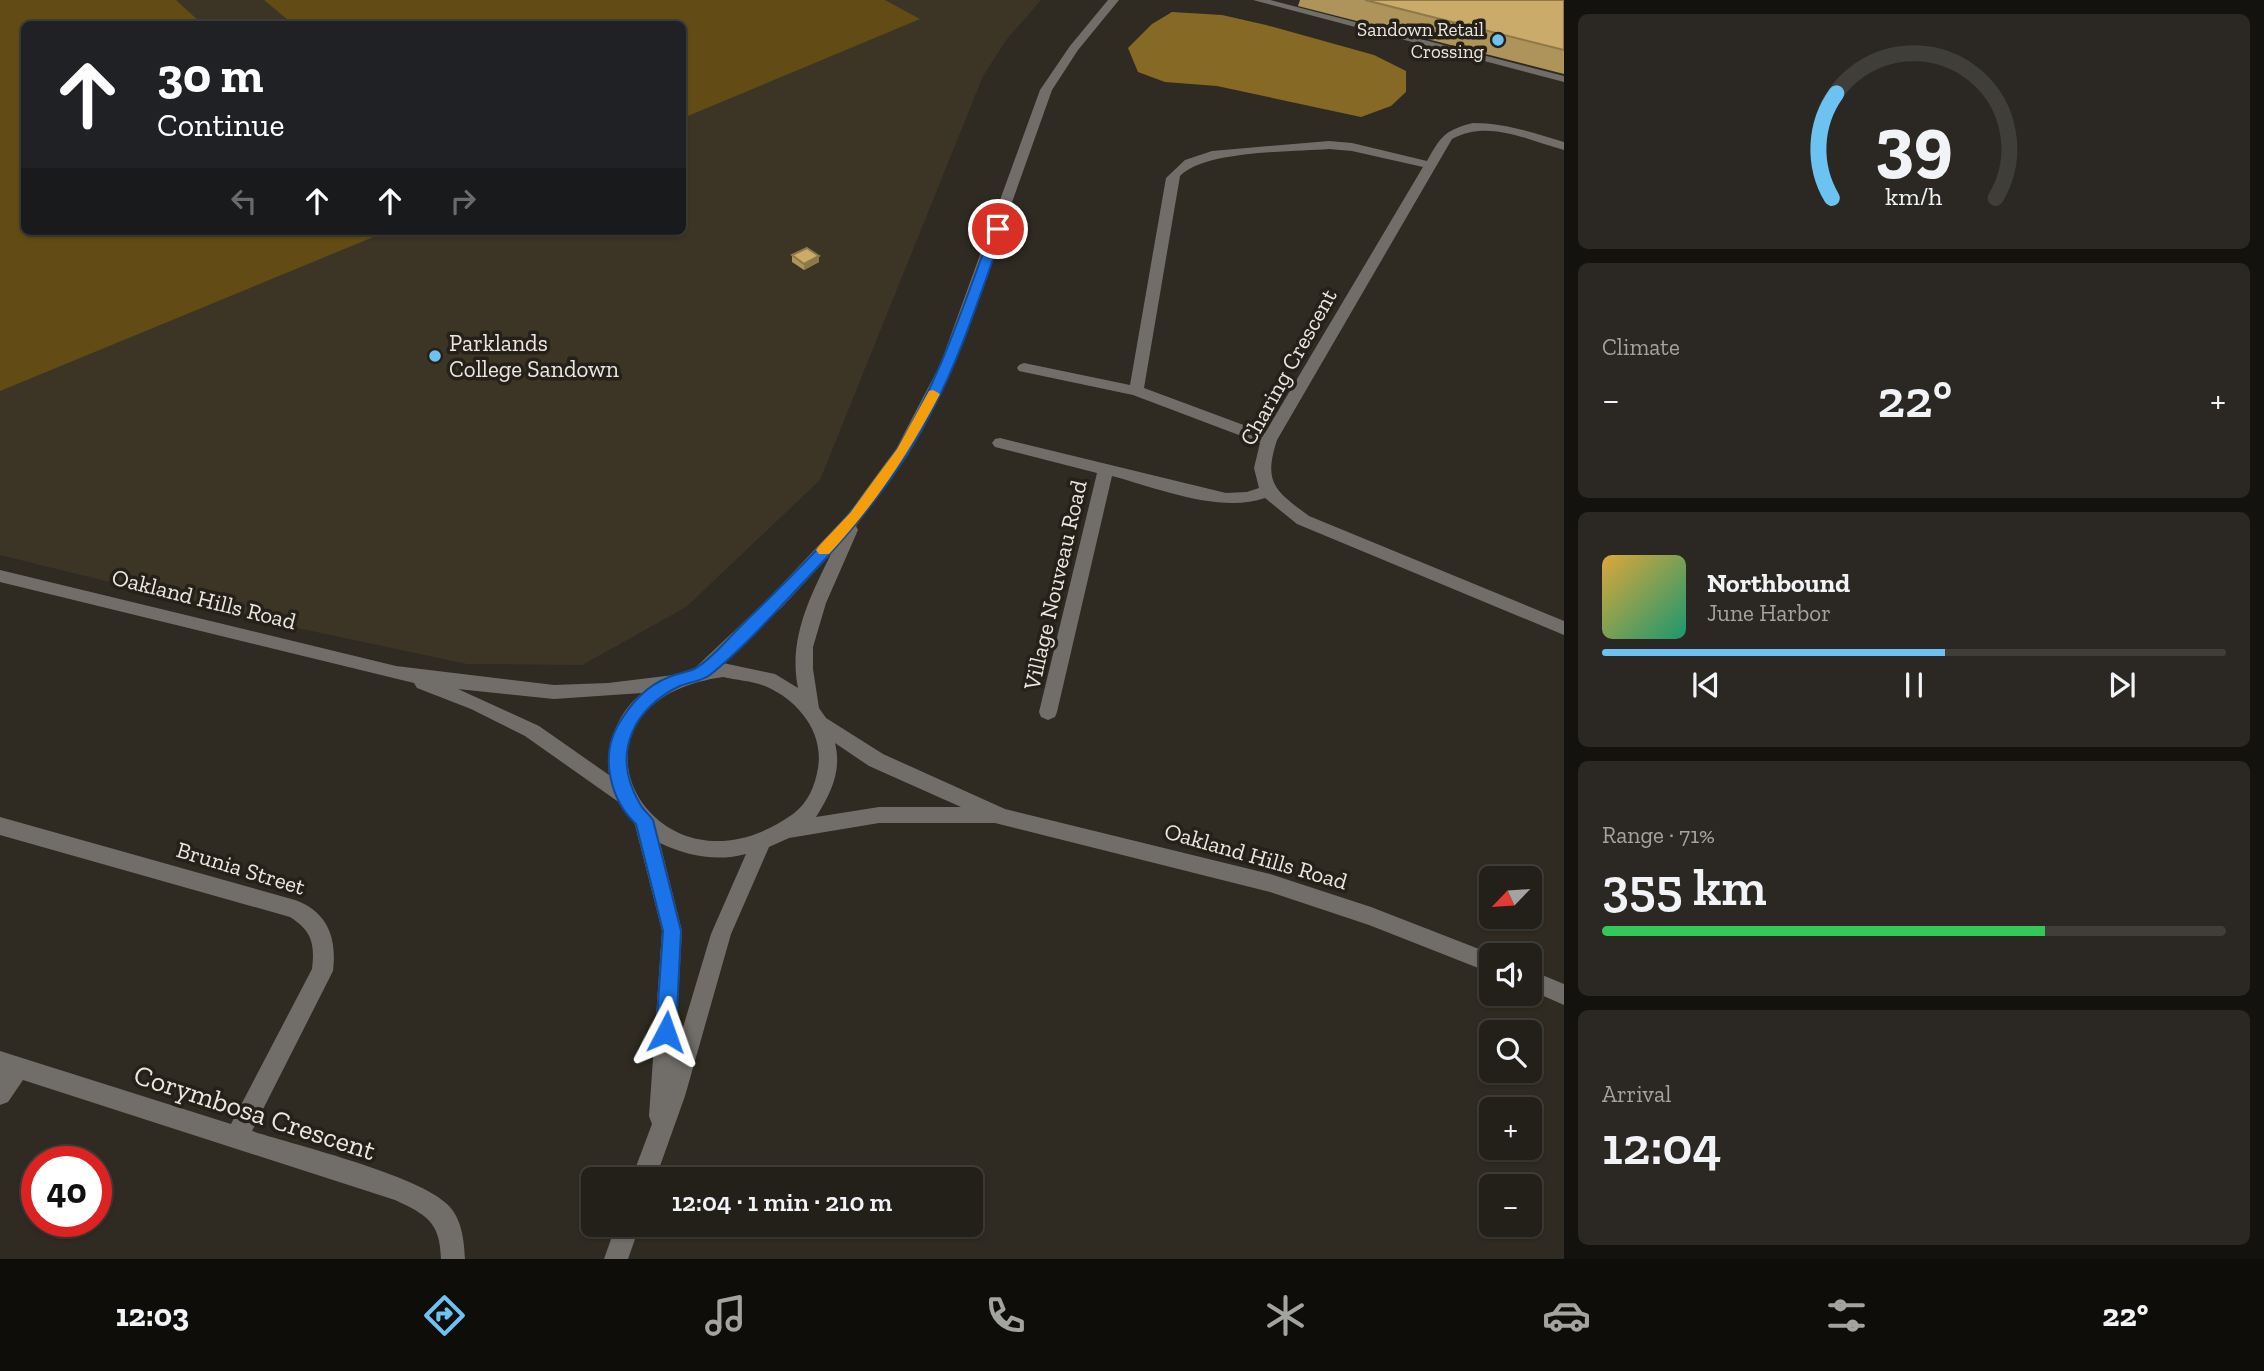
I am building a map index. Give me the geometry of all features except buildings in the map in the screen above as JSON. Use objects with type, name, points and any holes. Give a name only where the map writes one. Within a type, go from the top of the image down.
[{"type":"street","points":[[702,673],[776,602],[855,517],[903,451],[947,365],[1046,90],[1074,48],[1114,0]]},
{"type":"street","points":[[1258,0],[1564,79]]},
{"type":"street","name":"Charing Crescent","points":[[1267,491],[1261,477],[1261,461],[1269,440],[1428,165],[1447,137],[1456,129],[1499,128],[1564,146]]},
{"type":"street","points":[[1136,391],[1172,178],[1179,168],[1198,158],[1212,155],[1329,145],[1352,147],[1428,165]]},
{"type":"street","points":[[1024,368],[1136,391],[1269,440]]},
{"type":"street","name":"Village Nouveau Road","points":[[1000,443],[1226,499],[1248,498],[1267,491]]},
{"type":"street","name":"Village Nouveau Road","points":[[1048,712],[1106,468]]},
{"type":"street","points":[[1267,491],[1303,520],[1564,628]]},
{"type":"street","points":[[817,716],[788,687],[757,674],[723,670],[673,682],[643,703],[623,732],[617,765],[620,782],[626,797],[644,820],[659,833],[697,847],[726,849],[761,843],[785,831],[803,817],[824,788],[830,755],[805,677],[804,648],[814,614],[855,517]]},
{"type":"street","name":"Oakland Hills Road","points":[[0,576],[396,673],[554,692],[608,690],[673,682]]},
{"type":"street","name":"Oakland Hills Road","points":[[396,673],[477,704],[532,731],[626,797]]},
{"type":"street","name":"Oakland Hills Road","points":[[817,716],[876,760],[1002,817],[1270,883],[1371,916],[1479,958]]},
{"type":"street","name":"Oakland Hills Road","points":[[785,831],[879,815],[1002,817]]},
{"type":"street","points":[[644,820],[672,931],[659,1133]]},
{"type":"street","name":"Brunia Street","points":[[0,826],[295,909],[311,918],[321,931],[326,948],[322,971],[236,1138]]},
{"type":"street","points":[[647,1167],[674,1096],[721,934],[761,843]]},
{"type":"street","points":[[1542,985],[1564,995]]},
{"type":"street","points":[[0,1094],[9,1065]]},
{"type":"street","name":"Corymbosa Crescent","points":[[9,1065],[397,1189],[436,1206],[447,1222],[453,1240],[453,1259]]},
{"type":"street","points":[[616,1259],[624,1237]]},
{"type":"shaded area","name":"Parklands College Sandown","points":[[0,0],[1041,0],[1007,39],[983,76],[820,480],[686,607],[582,665],[467,664],[288,626],[0,555]]},
{"type":"shaded area","points":[[0,0],[176,0],[199,21],[21,21],[21,235],[378,235],[0,391]]},
{"type":"shaded area","points":[[264,0],[885,0],[920,19],[686,117],[686,21],[289,21]]},
{"type":"shaded area","points":[[1172,12],[1222,15],[1374,55],[1406,71],[1406,92],[1391,106],[1361,117],[1217,86],[1165,82],[1138,72],[1128,48],[1152,24]]},
{"type":"slow traffic","points":[[824,550],[855,517],[903,451],[933,394]]},
{"type":"place","name":"Sandown Retail Crossing","points":[[1498,40]]},
{"type":"place","name":"Parklands College Sandown","points":[[435,356]]},
{"type":"route","points":[[666,1032],[672,931],[644,820],[635,812],[620,782],[617,759],[623,732],[638,708],[652,695],[673,682],[702,673],[776,602],[855,517],[903,451],[928,407],[947,365],[998,229]]}]
